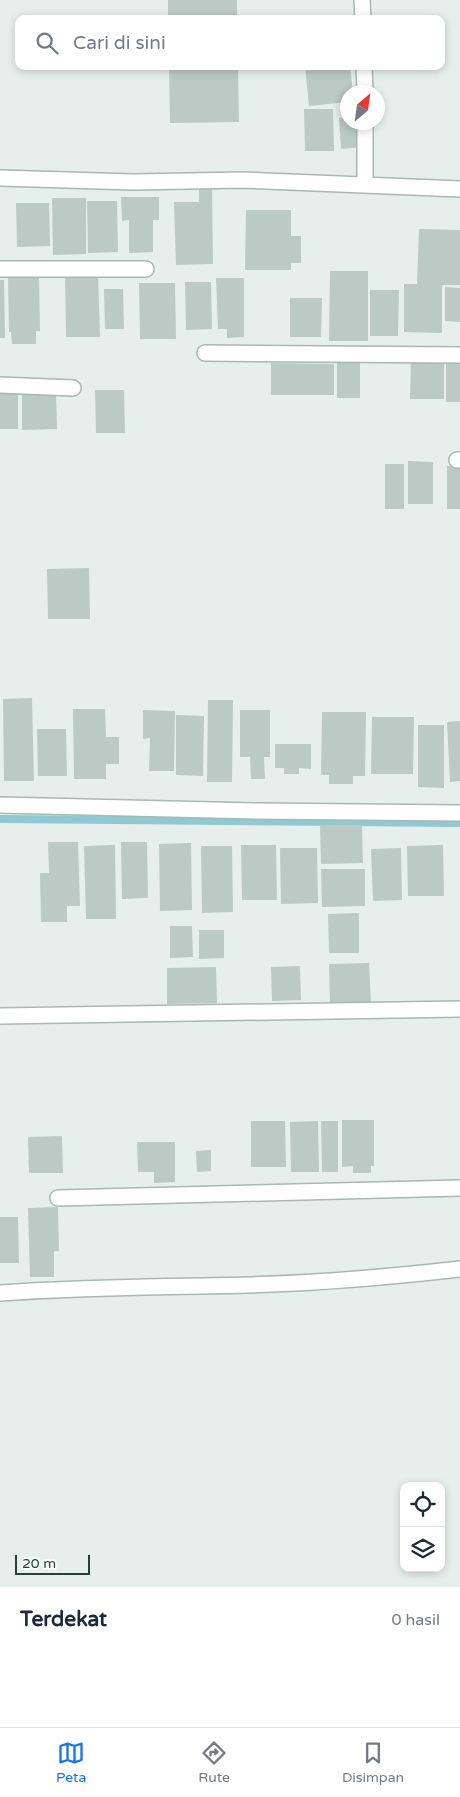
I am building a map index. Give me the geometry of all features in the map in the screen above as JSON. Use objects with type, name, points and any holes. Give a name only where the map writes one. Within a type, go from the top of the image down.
[{"type":"street","points":[[362,0],[363,15]]},
{"type":"street","points":[[364,70],[365,85]]},
{"type":"street","points":[[365,130],[365,184]]},
{"type":"street","points":[[0,178],[133,182],[243,180],[460,189]]},
{"type":"street","points":[[0,269],[146,269]]},
{"type":"street","points":[[206,353],[460,355]]},
{"type":"street","points":[[0,385],[73,388]]},
{"type":"street","points":[[0,805],[248,811],[460,813]]},
{"type":"street","points":[[0,1016],[460,1009]]},
{"type":"street","points":[[58,1198],[460,1188]]},
{"type":"street","points":[[0,1293],[143,1286],[249,1285],[460,1270]]},
{"type":"building","points":[[168,0],[237,0],[237,15],[168,15]]},
{"type":"building","points":[[169,70],[238,70],[239,122],[170,123]]},
{"type":"building","points":[[305,70],[350,70],[352,85],[340,85],[340,103],[309,106]]},
{"type":"building","points":[[304,109],[333,109],[334,151],[305,151]]},
{"type":"building","points":[[339,118],[340,130],[362,130],[363,147],[341,149]]},
{"type":"building","points":[[199,187],[212,187],[213,264],[176,265],[174,202],[199,202]]},
{"type":"building","points":[[121,197],[159,197],[159,220],[153,220],[153,252],[129,253],[129,220],[122,221]]},
{"type":"building","points":[[52,198],[86,198],[86,254],[53,255]]},
{"type":"building","points":[[87,201],[117,201],[118,252],[88,253]]},
{"type":"building","points":[[16,203],[49,203],[50,246],[17,247]]},
{"type":"building","points":[[246,210],[291,210],[291,236],[301,236],[301,263],[291,263],[291,270],[245,270]]},
{"type":"building","points":[[419,229],[460,230],[460,285],[442,285],[442,333],[404,332],[404,284],[417,284]]},
{"type":"building","points":[[330,271],[368,271],[368,341],[329,341]]},
{"type":"building","points":[[65,272],[98,272],[100,337],[66,337]]},
{"type":"building","points":[[8,277],[39,277],[40,331],[36,331],[36,344],[12,344],[11,332],[9,332]]},
{"type":"building","points":[[216,278],[244,278],[244,337],[227,338],[227,329],[218,329]]},
{"type":"building","points":[[0,280],[4,280],[5,338],[0,338]]},
{"type":"building","points":[[185,282],[211,282],[212,329],[186,330]]},
{"type":"building","points":[[139,283],[175,283],[176,339],[140,339]]},
{"type":"building","points":[[445,287],[460,288],[460,322],[445,321]]},
{"type":"building","points":[[104,289],[123,289],[124,329],[105,329]]},
{"type":"building","points":[[370,290],[399,290],[398,336],[370,336]]},
{"type":"building","points":[[290,298],[322,298],[321,337],[290,337]]},
{"type":"building","points":[[446,357],[460,357],[460,402],[446,402]]},
{"type":"building","points":[[337,358],[360,359],[360,398],[337,398]]},
{"type":"building","points":[[411,359],[444,359],[444,399],[410,399]]},
{"type":"building","points":[[271,363],[334,364],[334,395],[271,395]]},
{"type":"building","points":[[95,390],[124,390],[125,433],[96,433]]},
{"type":"building","points":[[0,392],[18,392],[18,429],[0,429]]},
{"type":"building","points":[[22,392],[56,392],[57,429],[22,430]]},
{"type":"building","points":[[408,461],[433,462],[433,504],[408,504]]},
{"type":"building","points":[[385,464],[404,464],[404,509],[385,509]]},
{"type":"building","points":[[447,466],[460,466],[460,509],[447,509]]},
{"type":"building","points":[[89,568],[90,619],[48,619],[47,569]]},
{"type":"building","points":[[32,698],[34,781],[4,781],[3,699]]},
{"type":"building","points":[[208,700],[233,700],[232,782],[207,782]]},
{"type":"building","points":[[73,709],[105,709],[106,737],[119,737],[119,764],[106,764],[106,779],[74,779]]},
{"type":"building","points":[[143,710],[175,711],[174,771],[149,771],[150,738],[143,739]]},
{"type":"building","points":[[240,710],[270,710],[270,757],[264,757],[265,779],[251,779],[250,757],[240,757]]},
{"type":"building","points":[[322,712],[366,712],[365,776],[353,776],[353,784],[329,784],[329,775],[321,775]]},
{"type":"building","points":[[176,715],[204,716],[203,776],[176,775]]},
{"type":"building","points":[[372,717],[414,717],[413,774],[371,774]]},
{"type":"building","points":[[460,721],[460,781],[450,782],[447,722]]},
{"type":"building","points":[[418,725],[444,725],[444,788],[418,787]]},
{"type":"building","points":[[37,729],[66,729],[67,776],[38,776]]},
{"type":"building","points":[[275,744],[311,744],[311,769],[299,768],[299,774],[284,774],[284,768],[275,768]]},
{"type":"building","points":[[320,825],[362,825],[363,863],[321,864]]},
{"type":"building","points":[[48,842],[78,842],[80,906],[67,906],[67,922],[41,922],[40,873],[49,873]]},
{"type":"building","points":[[121,842],[147,842],[148,898],[122,899]]},
{"type":"building","points":[[191,843],[192,910],[160,911],[159,844]]},
{"type":"building","points":[[115,845],[116,919],[86,919],[84,846]]},
{"type":"building","points":[[241,845],[276,845],[277,900],[242,900]]},
{"type":"building","points":[[443,845],[444,896],[408,896],[407,846]]},
{"type":"building","points":[[201,846],[232,846],[233,912],[202,913]]},
{"type":"building","points":[[280,848],[317,848],[318,903],[281,904]]},
{"type":"building","points":[[401,848],[402,900],[373,901],[371,849]]},
{"type":"building","points":[[321,869],[365,869],[365,906],[322,907]]},
{"type":"building","points":[[359,913],[359,953],[329,953],[328,914]]},
{"type":"building","points":[[170,926],[192,926],[193,957],[170,958]]},
{"type":"building","points":[[199,930],[224,930],[224,958],[199,959]]},
{"type":"building","points":[[369,963],[371,1002],[330,1003],[329,964]]},
{"type":"building","points":[[300,966],[301,1000],[272,1001],[271,967]]},
{"type":"building","points":[[216,967],[217,1003],[167,1004],[167,968]]},
{"type":"building","points":[[342,1120],[374,1120],[374,1166],[371,1166],[371,1173],[353,1173],[353,1166],[342,1167]]},
{"type":"building","points":[[251,1121],[285,1121],[286,1167],[251,1167]]},
{"type":"building","points":[[318,1121],[319,1172],[291,1172],[290,1122]]},
{"type":"building","points":[[321,1121],[338,1121],[338,1172],[322,1172]]},
{"type":"building","points":[[62,1136],[63,1173],[29,1173],[28,1137]]},
{"type":"building","points":[[137,1142],[175,1142],[175,1182],[154,1183],[154,1172],[138,1172]]},
{"type":"building","points":[[211,1150],[211,1171],[197,1172],[196,1151]]},
{"type":"building","points":[[58,1207],[59,1251],[54,1251],[54,1277],[30,1277],[28,1208]]},
{"type":"building","points":[[0,1217],[18,1217],[19,1263],[0,1263]]},
{"type":"waterway","points":[[0,819],[460,823]]}]
